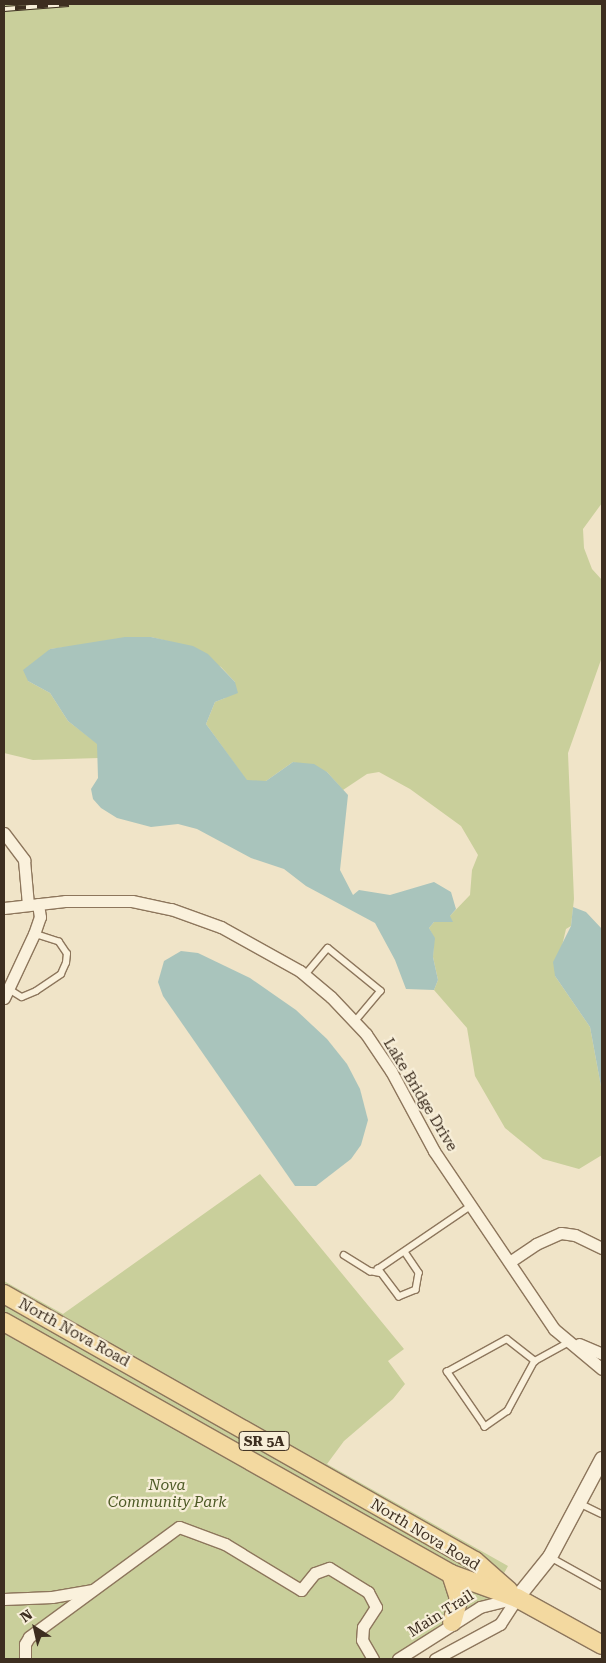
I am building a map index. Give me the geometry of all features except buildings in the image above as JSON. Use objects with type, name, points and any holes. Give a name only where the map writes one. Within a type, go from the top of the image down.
[{"type":"main road","name":"North Nova Road","points":[[4,1294],[54,1320],[475,1561],[517,1598]]},
{"type":"main road","points":[[9,1325],[38,1329],[54,1320]]},
{"type":"main road","name":"North Nova Road","points":[[9,1325],[451,1574],[517,1598]]},
{"type":"main road","points":[[451,1574],[459,1598],[452,1622]]},
{"type":"main road","name":"SR 5A","points":[[517,1598],[602,1645]]},
{"type":"street","points":[[4,833],[24,860],[33,904],[40,917],[7,993]]},
{"type":"street","name":"Lake Bridge Drive","points":[[4,908],[33,904],[132,901],[171,909],[220,927],[264,948],[305,975],[331,996],[355,1022],[392,1070],[434,1151],[511,1261],[554,1328],[571,1340],[602,1370]]},
{"type":"street","points":[[511,1261],[536,1244],[561,1232],[575,1235],[602,1248]]},
{"type":"street","points":[[571,1340],[602,1354]]},
{"type":"street","points":[[435,1659],[500,1624],[517,1598],[550,1557],[602,1459]]},
{"type":"street","points":[[25,1659],[25,1644],[29,1637],[170,1531],[185,1527],[225,1544],[302,1590],[315,1573],[329,1568],[368,1592],[375,1600],[376,1607],[363,1628],[362,1640],[373,1659]]},
{"type":"street","points":[[4,1598],[52,1597],[93,1590]]},
{"type":"street","name":"Main Trail","points":[[398,1659],[452,1622],[487,1604],[517,1598]]},
{"type":"lane","points":[[7,993],[22,997],[36,991],[61,974],[66,963],[67,954],[59,942],[34,934]]},
{"type":"lane","points":[[305,975],[328,948],[381,991],[355,1022]]},
{"type":"lane","points":[[405,1252],[419,1273],[416,1290],[399,1297],[378,1269],[472,1205]]},
{"type":"lane","points":[[344,1255],[370,1271],[380,1273]]},
{"type":"lane","points":[[535,1361],[507,1338],[447,1372],[485,1427],[508,1411],[535,1361],[571,1340]]},
{"type":"lane","points":[[579,1503],[602,1514]]},
{"type":"lane","points":[[550,1557],[602,1586]]},
{"type":"green space","points":[[4,4],[602,4],[602,503],[583,529],[584,548],[592,569],[602,580],[602,657],[568,753],[574,899],[571,926],[566,929],[555,976],[590,1027],[602,1092],[602,1155],[579,1169],[543,1159],[505,1128],[475,1076],[467,1028],[434,990],[438,980],[433,957],[434,938],[429,928],[434,922],[445,921],[470,895],[472,870],[478,855],[461,826],[410,789],[379,772],[367,774],[343,790],[327,772],[293,762],[266,781],[247,781],[206,724],[215,702],[225,698],[235,682],[221,667],[171,642],[151,637],[50,649],[28,681],[50,693],[68,721],[98,744],[99,758],[33,760],[4,753]]},
{"type":"green space","name":"Nova Community Park","points":[[260,1174],[404,1349],[388,1361],[405,1384],[393,1399],[344,1441],[327,1464],[508,1566],[487,1604],[398,1659],[4,1659],[4,1281],[63,1314]]},
{"type":"water","points":[[125,637],[151,637],[193,646],[208,654],[235,682],[238,693],[215,702],[206,724],[247,780],[266,781],[293,762],[314,764],[327,772],[348,795],[340,870],[353,895],[359,890],[390,895],[434,882],[451,892],[456,909],[450,916],[453,922],[434,922],[429,928],[435,938],[433,957],[438,980],[434,990],[406,989],[395,960],[375,923],[306,886],[284,869],[251,858],[197,829],[178,824],[151,827],[117,818],[101,808],[93,799],[91,789],[98,778],[97,744],[68,721],[50,693],[28,681],[23,670],[50,649]]},
{"type":"water","points":[[573,907],[586,912],[602,929],[602,1092],[590,1027],[555,976],[553,962],[571,926]]},
{"type":"water","points":[[181,951],[198,953],[250,978],[296,1010],[327,1039],[347,1064],[360,1089],[368,1120],[361,1145],[351,1159],[316,1186],[295,1186],[163,996],[158,982],[164,961]]},
{"type":"railway","points":[[4,9],[69,4]]}]
